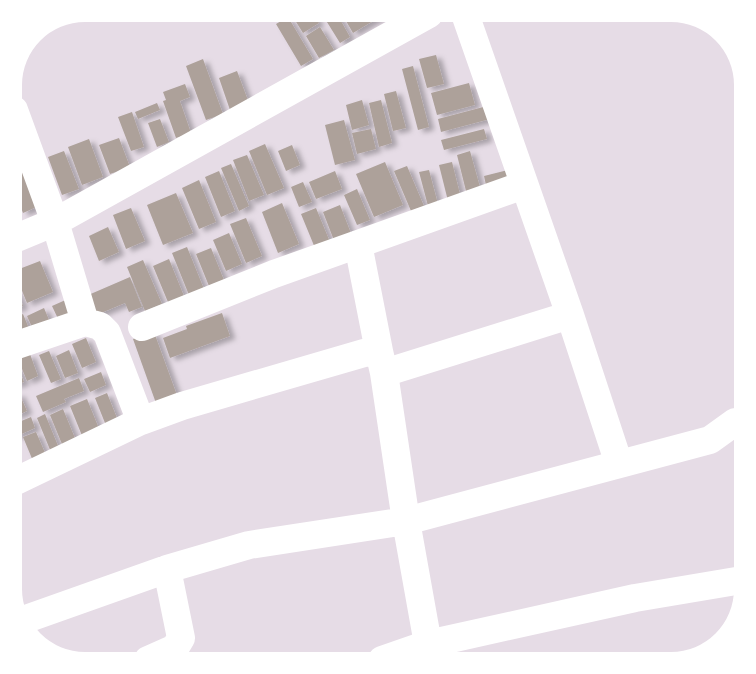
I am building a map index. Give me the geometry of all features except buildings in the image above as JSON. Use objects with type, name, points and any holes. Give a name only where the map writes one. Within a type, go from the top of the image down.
[{"type":"street","points":[[23,235],[55,222],[415,22]]},
{"type":"street","points":[[468,22],[570,314],[619,464]]},
{"type":"street","points":[[23,135],[55,222],[85,322]]},
{"type":"street","points":[[142,326],[274,274],[524,185]]},
{"type":"street","points":[[358,244],[381,362],[406,521],[430,652],[635,598],[734,581]]},
{"type":"street","points":[[23,478],[141,421],[182,406],[364,353],[381,362],[570,314]]},
{"type":"street","points":[[23,343],[85,322],[100,326],[107,332],[138,414]]},
{"type":"street","points":[[30,618],[167,569],[249,545],[406,521],[710,440],[734,423]]},
{"type":"street","points":[[166,652],[175,648],[181,638],[167,569]]}]
